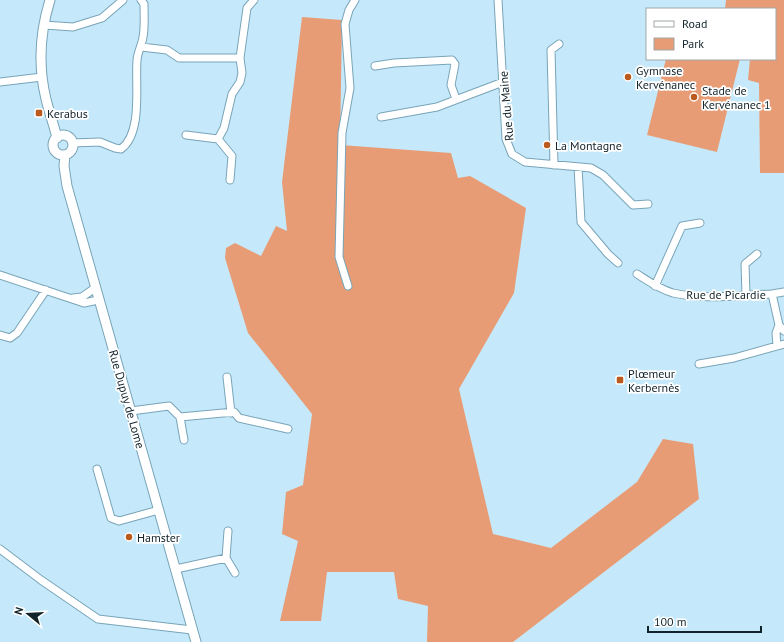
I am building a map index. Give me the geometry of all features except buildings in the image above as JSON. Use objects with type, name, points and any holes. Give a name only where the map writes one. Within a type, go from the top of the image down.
[{"type":"street","points":[[50,0],[44,25],[41,50],[42,77],[57,138]]},
{"type":"street","points":[[44,25],[73,27],[102,18],[122,0]]},
{"type":"street","points":[[72,143],[100,142],[121,149],[129,142],[132,136],[136,105],[137,59],[144,36],[144,4],[141,0]]},
{"type":"street","points":[[218,139],[224,128],[232,94],[240,82],[242,73],[240,58],[247,8],[254,0]]},
{"type":"street","points":[[348,286],[339,256],[342,133],[350,88],[346,24],[349,10],[355,0]]},
{"type":"street","name":"Rue du Maine","points":[[498,0],[506,139],[512,154],[525,162],[591,168],[603,175],[633,205],[648,204]]},
{"type":"street","points":[[554,165],[551,50],[559,44]]},
{"type":"street","points":[[141,47],[166,50],[179,58],[240,58]]},
{"type":"street","points":[[374,66],[394,62],[452,60],[455,64],[451,86],[456,98]]},
{"type":"street","points":[[0,82],[42,77]]},
{"type":"street","points":[[381,117],[437,107],[456,98],[503,82]]},
{"type":"street","points":[[186,135],[218,139],[232,156],[230,180]]},
{"type":"street","points":[[60,136],[66,136],[72,143],[72,149],[65,155],[58,154],[54,150],[53,143],[60,136]]},
{"type":"street","name":"Rue Dupuy de Lome","points":[[65,155],[64,166],[67,186],[98,300],[196,642]]},
{"type":"street","points":[[578,167],[581,222],[608,254],[618,263]]},
{"type":"street","points":[[655,286],[682,226],[700,224]]},
{"type":"street","points":[[746,295],[745,264],[757,254]]},
{"type":"street","name":"Rue de Picardie","points":[[637,274],[655,286],[672,293],[697,296],[772,294],[784,292]]},
{"type":"street","points":[[0,275],[84,303],[98,300]]},
{"type":"street","points":[[71,298],[82,297],[95,288]]},
{"type":"street","points":[[0,335],[10,338],[17,333],[46,290]]},
{"type":"street","points":[[772,294],[779,325],[784,331]]},
{"type":"street","points":[[699,364],[734,358],[780,345],[776,333],[779,325]]},
{"type":"street","points":[[227,377],[230,413]]},
{"type":"street","points":[[131,411],[169,406],[180,417],[184,440]]},
{"type":"street","points":[[180,417],[234,412],[238,418],[288,429]]},
{"type":"street","points":[[97,468],[111,518],[119,521],[159,510]]},
{"type":"street","points":[[228,531],[226,558],[235,573]]},
{"type":"street","points":[[0,549],[41,580],[98,619],[192,630]]},
{"type":"street","points":[[176,569],[226,558]]},
{"type":"green space","points":[[726,0],[784,0],[784,173],[760,173],[759,83],[748,80],[750,60],[776,60],[776,8],[725,8]]},
{"type":"green space","points":[[302,17],[342,20],[340,145],[451,153],[458,178],[470,176],[526,208],[514,293],[459,389],[493,534],[551,548],[637,482],[663,439],[693,444],[699,499],[513,642],[427,642],[428,606],[398,599],[394,572],[327,572],[321,621],[280,621],[298,541],[282,534],[286,492],[303,485],[312,414],[248,333],[225,258],[226,248],[235,243],[261,256],[276,226],[287,231],[282,182]]},
{"type":"green space","name":"Stade de Kervénanec 1","points":[[666,60],[740,60],[717,152],[647,135]]},
{"type":"place","name":"Gymnase Kervénanec","points":[[628,77]]},
{"type":"place","name":"Stade de Kervénanec 1","points":[[694,97]]},
{"type":"place","name":"Kerabus","points":[[39,113]]},
{"type":"place","name":"La Montagne","points":[[547,145]]},
{"type":"place","name":"Plœmeur Kerbernès","points":[[620,380]]},
{"type":"place","name":"Hamster","points":[[129,537]]}]
